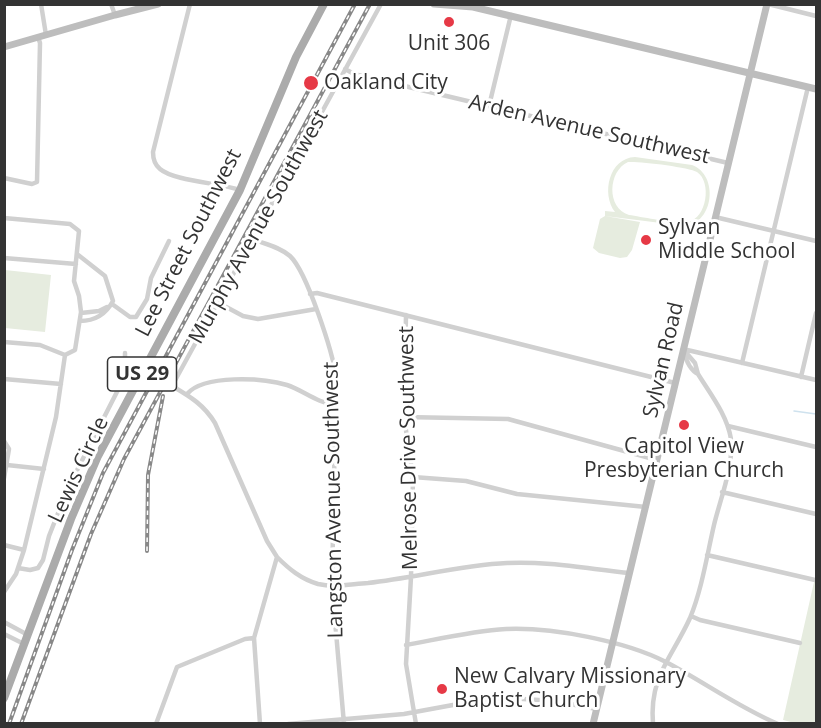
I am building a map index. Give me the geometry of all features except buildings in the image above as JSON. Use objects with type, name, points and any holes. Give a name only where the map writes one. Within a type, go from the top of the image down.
[{"type":"main road","points":[[4,47],[137,7],[158,4]]},
{"type":"main road","name":"Lee Street Southwest","points":[[4,698],[71,519],[98,456],[240,190],[296,57],[322,4]]},
{"type":"main road","points":[[434,4],[473,6],[816,89]]},
{"type":"main road","name":"Sylvan Road","points":[[593,723],[767,4]]},
{"type":"main road","points":[[678,373],[684,366],[693,365]]},
{"type":"street","points":[[40,4],[46,35]]},
{"type":"street","points":[[111,4],[115,15]]},
{"type":"street","points":[[190,4],[153,152],[155,164],[170,175],[240,190]]},
{"type":"street","name":"Murphy Avenue Southwest","points":[[187,394],[172,386],[381,4]]},
{"type":"street","points":[[767,4],[816,16]]},
{"type":"street","points":[[489,106],[511,15]]},
{"type":"street","points":[[4,178],[32,184],[37,182],[40,44],[38,37]]},
{"type":"street","name":"Arden Avenue Southwest","points":[[345,69],[354,74],[728,163]]},
{"type":"street","points":[[742,363],[808,87]]},
{"type":"street","points":[[715,217],[816,241]]},
{"type":"street","points":[[4,218],[70,224],[77,229],[80,234],[74,281],[81,303],[75,350],[64,355],[40,345],[4,342]]},
{"type":"street","name":"Langston Avenue Southwest","points":[[252,239],[280,249],[300,268],[334,360],[336,377],[332,586],[343,721]]},
{"type":"street","points":[[112,304],[133,318],[140,313],[149,292],[151,278],[169,241]]},
{"type":"street","points":[[77,254],[105,276],[113,301],[97,318],[80,321]]},
{"type":"street","points":[[4,258],[76,264]]},
{"type":"street","points":[[310,294],[317,293],[675,383]]},
{"type":"street","points":[[218,302],[243,316],[258,319],[316,309]]},
{"type":"street","points":[[81,313],[99,311],[112,304]]},
{"type":"street","points":[[801,377],[816,313]]},
{"type":"street","name":"Melrose Drive Southwest","points":[[406,315],[404,417],[413,477],[406,664],[416,723]]},
{"type":"street","points":[[683,349],[816,380]]},
{"type":"street","points":[[653,723],[653,692],[691,616],[731,453],[728,426],[722,411],[683,349]]},
{"type":"street","name":"Lewis Circle","points":[[18,568],[30,570],[38,568],[43,560],[49,536],[68,488],[121,384],[125,373],[125,353]]},
{"type":"street","points":[[693,365],[703,354]]},
{"type":"street","points":[[4,592],[18,568],[24,550],[56,417],[64,355]]},
{"type":"street","points":[[4,379],[61,384]]},
{"type":"street","points":[[335,404],[327,403],[288,385],[253,380],[213,382],[193,388],[187,394],[203,406],[215,423],[267,541],[288,568],[302,577],[332,586],[411,577],[467,566],[511,563],[545,564],[630,573]]},
{"type":"street","points":[[404,417],[508,419],[657,460]]},
{"type":"street","points":[[728,426],[816,447]]},
{"type":"street","points":[[4,441],[9,449],[4,478]]},
{"type":"street","points":[[7,465],[44,469]]},
{"type":"street","points":[[413,477],[466,481],[517,494],[646,507]]},
{"type":"street","points":[[722,492],[816,514]]},
{"type":"street","points":[[4,545],[24,550]]},
{"type":"street","points":[[707,555],[815,580]]},
{"type":"street","points":[[260,723],[254,638],[277,556]]},
{"type":"street","points":[[691,616],[800,644]]},
{"type":"street","points":[[4,622],[28,635]]},
{"type":"street","points":[[406,645],[508,629],[571,634],[613,643],[666,662],[738,704],[778,723]]},
{"type":"street","points":[[4,634],[24,644]]},
{"type":"street","points":[[156,723],[177,667],[245,639],[254,638]]},
{"type":"street","points":[[288,723],[343,721],[414,713],[480,700],[508,698],[554,701],[597,709]]},
{"type":"shaded area","points":[[635,157],[692,165],[701,170],[709,188],[707,208],[695,223],[685,226],[605,216],[605,211],[615,212],[611,205],[608,187],[610,178],[619,163]],"holes":[[[628,162],[674,166],[697,172],[705,183],[706,191],[700,214],[688,222],[682,222],[629,215],[622,211],[616,205],[612,189],[616,173]]]},
{"type":"shaded area","points":[[605,216],[640,222],[632,250],[627,257],[620,258],[599,253],[593,248],[600,219]]},
{"type":"shaded area","points":[[5,270],[51,275],[45,332],[5,328]]},
{"type":"shaded area","points":[[816,573],[816,723],[795,723],[783,720]]},
{"type":"waterway","points":[[794,411],[816,414]]},
{"type":"railway","points":[[9,724],[72,550],[103,473],[355,4]]},
{"type":"railway","points":[[21,724],[91,534],[124,459],[370,4]]},
{"type":"railway","points":[[147,551],[148,475],[163,396]]},
{"type":"place","name":"Unit 306","points":[[449,22]]},
{"type":"place","name":"Oakland City","points":[[311,83]]},
{"type":"place","name":"Sylvan Middle School","points":[[646,240]]},
{"type":"place","name":"Capitol View Presbyterian Church","points":[[684,425]]},
{"type":"place","name":"New Calvary Missionary Baptist Church","points":[[442,689]]}]
